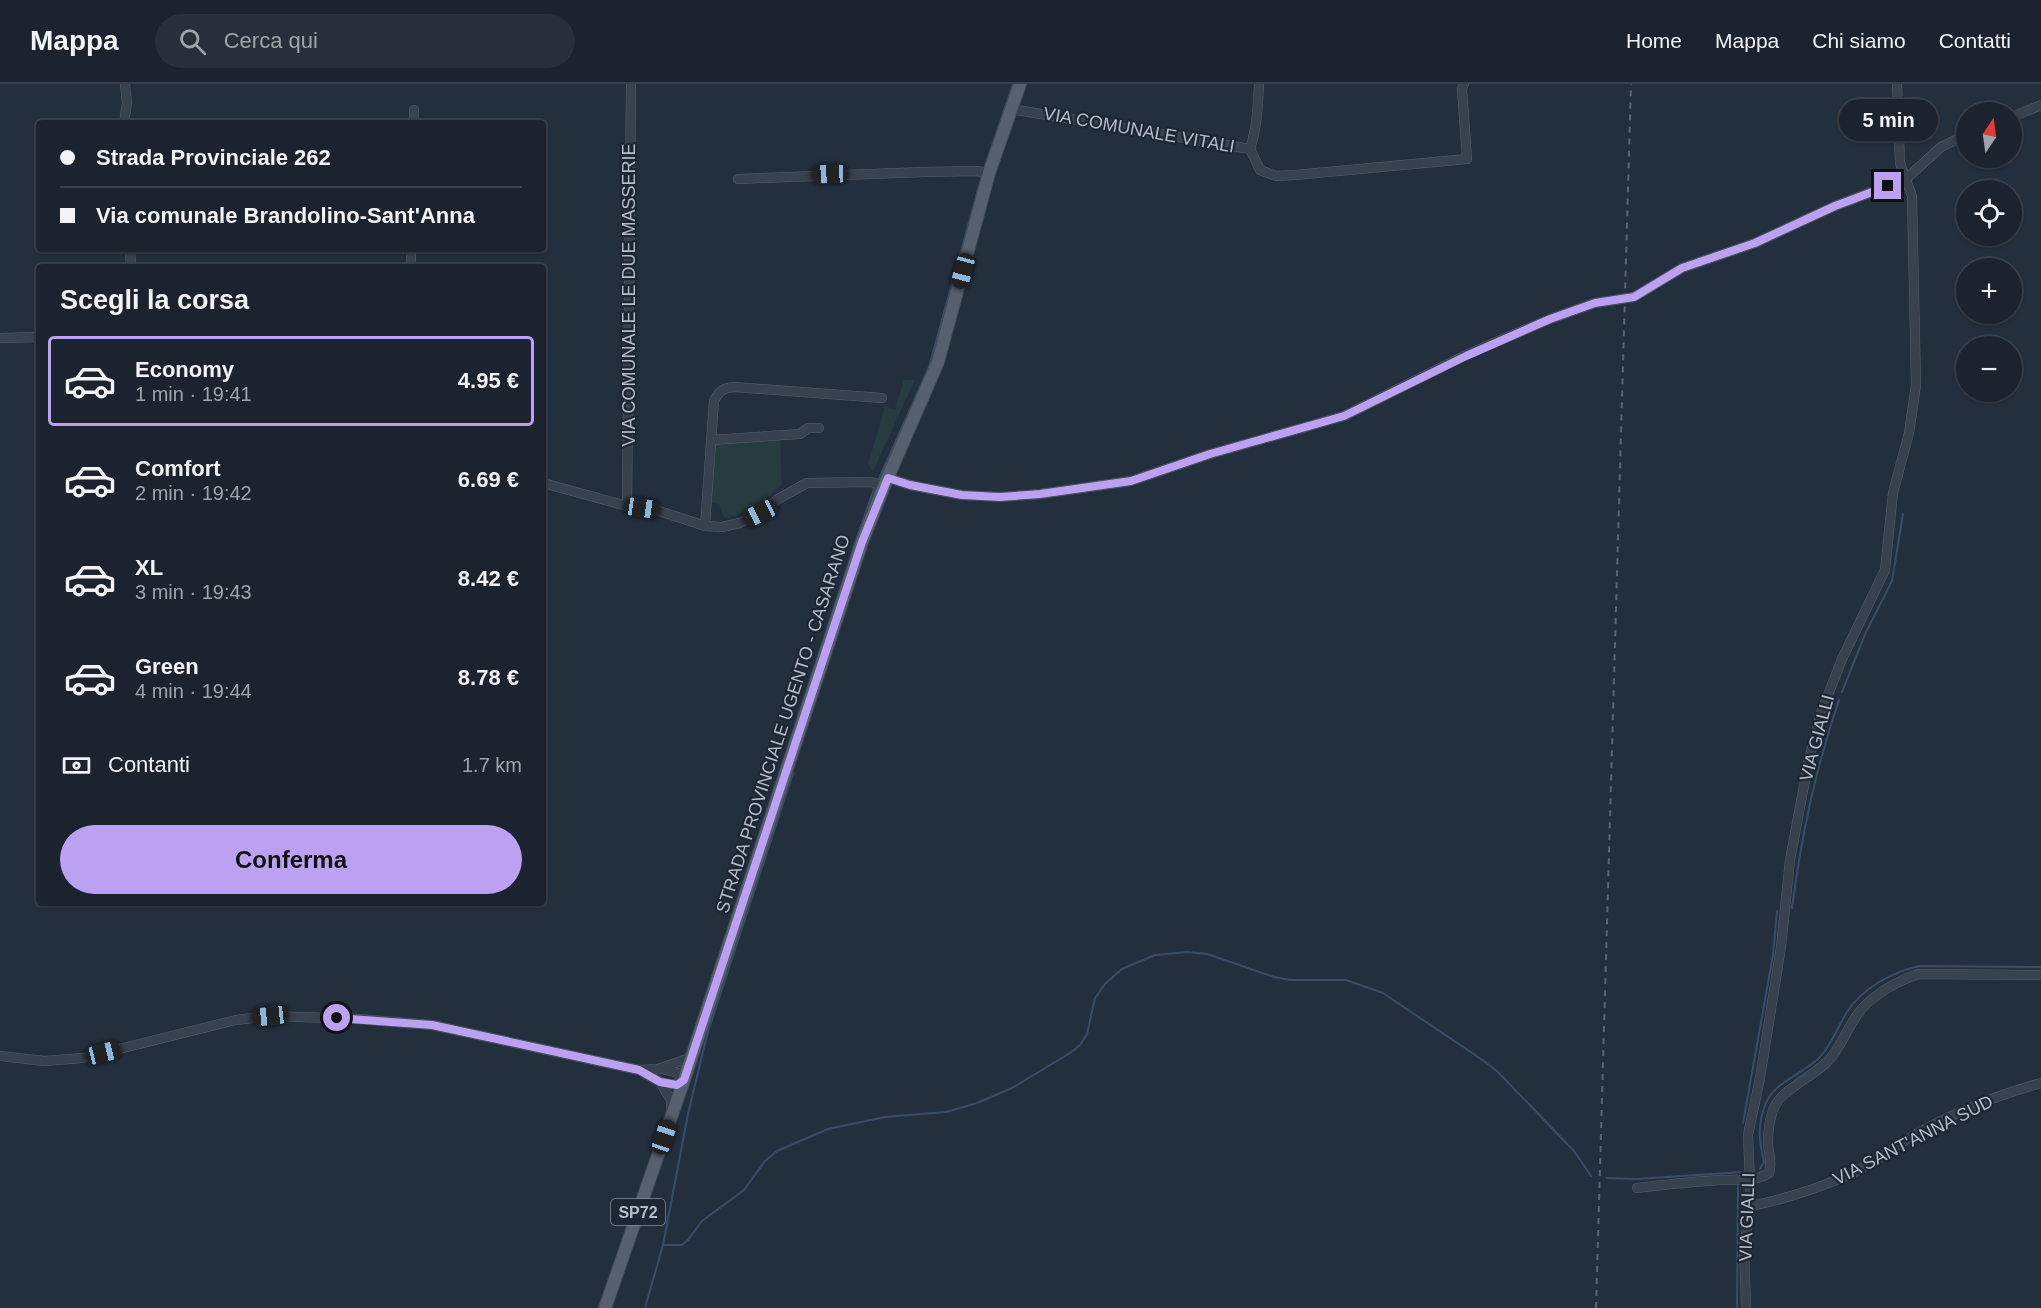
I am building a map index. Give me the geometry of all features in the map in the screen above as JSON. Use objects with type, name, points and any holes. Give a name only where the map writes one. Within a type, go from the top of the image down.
[{"type":"main road","name":"STRADA PROVINCIALE UGENTO - CASARANO","points":[[605,1308],[684,1080],[862,542],[938,362],[989,173],[1020,84]]},
{"type":"street","points":[[124,120],[127,103],[125,84]]},
{"type":"street","name":"VIA COMUNALE LE DUE MASSERIE","points":[[627,506],[631,84]]},
{"type":"street","points":[[1250,149],[1255,128],[1259,84]]},
{"type":"street","name":"VIA COMUNALE VITALI","points":[[1011,109],[1250,149],[1260,170],[1276,176],[1467,159],[1462,89],[1464,84]]},
{"type":"street","name":"VIA GIALLI","points":[[1746,1308],[1744,1246],[1751,1206],[1742,1180],[1781,947],[1790,860],[1809,759],[1821,713],[1869,601],[1885,570],[1893,493],[1914,404],[1916,384],[1912,196],[1900,163],[1897,84]]},
{"type":"street","points":[[2022,113],[2041,105]]},
{"type":"street","points":[[414,110],[414,120]]},
{"type":"street","points":[[546,484],[627,506],[656,510],[705,526],[722,527],[740,523],[760,513],[778,499],[807,483],[886,482],[962,495],[1000,497],[1040,494],[1131,481],[1210,454],[1344,416],[1466,356],[1550,319],[1595,303],[1634,297],[1682,268],[1755,243],[1835,206],[1906,179],[1941,147],[1956,140]]},
{"type":"street","points":[[738,179],[830,174],[976,171],[989,173]]},
{"type":"street","points":[[0,338],[36,337]]},
{"type":"street","points":[[705,526],[714,400],[717,393],[724,388],[734,387],[882,398]]},
{"type":"street","points":[[711,440],[800,434],[808,428],[819,428]]},
{"type":"street","points":[[1637,1188],[1762,1178],[1769,1173],[1772,1166],[1768,1133],[1776,1102],[1827,1062],[1863,1008],[1881,992],[1903,979],[1918,974],[2041,975]]},
{"type":"street","points":[[0,1056],[44,1061],[83,1058],[236,1020],[270,1016],[358,1019],[432,1025],[639,1070],[658,1069],[678,1073],[684,1080],[677,1085],[660,1082],[639,1070]]},
{"type":"street","points":[[658,1069],[690,1058]]},
{"type":"street","points":[[660,1082],[671,1100],[671,1116]]},
{"type":"street","name":"VIA SANT'ANNA SUD","points":[[1751,1206],[1786,1199],[1853,1173],[1907,1139],[1945,1119],[1991,1099],[2041,1083]]},
{"type":"green space","points":[[904,380],[915,380],[873,471],[868,464],[885,407],[895,409]]},
{"type":"green space","points":[[780,440],[782,484],[756,506],[741,514],[724,518],[719,504],[708,501],[715,444]]},
{"type":"waterway","points":[[984,169],[1013,84]]},
{"type":"waterway","points":[[878,481],[929,367],[982,175]]},
{"type":"waterway","points":[[853,549],[875,486]]},
{"type":"waterway","points":[[1842,692],[1866,632],[1892,581],[1903,514]]},
{"type":"waterway","points":[[1792,908],[1810,802],[1839,700]]},
{"type":"waterway","points":[[645,1308],[663,1245],[688,1114],[707,1035],[793,773]]},
{"type":"waterway","points":[[1743,1123],[1773,955],[1777,911]]},
{"type":"waterway","points":[[663,1245],[682,1245],[702,1221],[744,1190],[765,1161],[777,1151],[828,1129],[885,1117],[946,1112],[977,1103],[1012,1088],[1080,1045],[1087,1034],[1095,998],[1105,984],[1122,969],[1155,955],[1187,952],[1207,954],[1274,977],[1290,980],[1346,980],[1383,993],[1498,1072],[1574,1151],[1591,1176]]},
{"type":"waterway","points":[[1760,1169],[1764,1162],[1760,1125],[1770,1096],[1782,1084],[1823,1054],[1853,1003],[1870,988],[1899,972],[1919,966],[2041,967]]},
{"type":"waterway","points":[[1607,1178],[1637,1179],[1742,1172]]},
{"type":"waterway","points":[[1737,1308],[1738,1182]]},
{"type":"railway","points":[[1596,1308],[1631,84]]},
{"type":"route","points":[[337,1018],[432,1025],[639,1070],[660,1082],[677,1085],[684,1080],[862,542],[888,478],[910,485],[962,495],[1000,497],[1040,494],[1131,481],[1210,454],[1344,416],[1466,356],[1550,319],[1595,303],[1634,297],[1682,268],[1755,243],[1835,206],[1888,186]]}]
